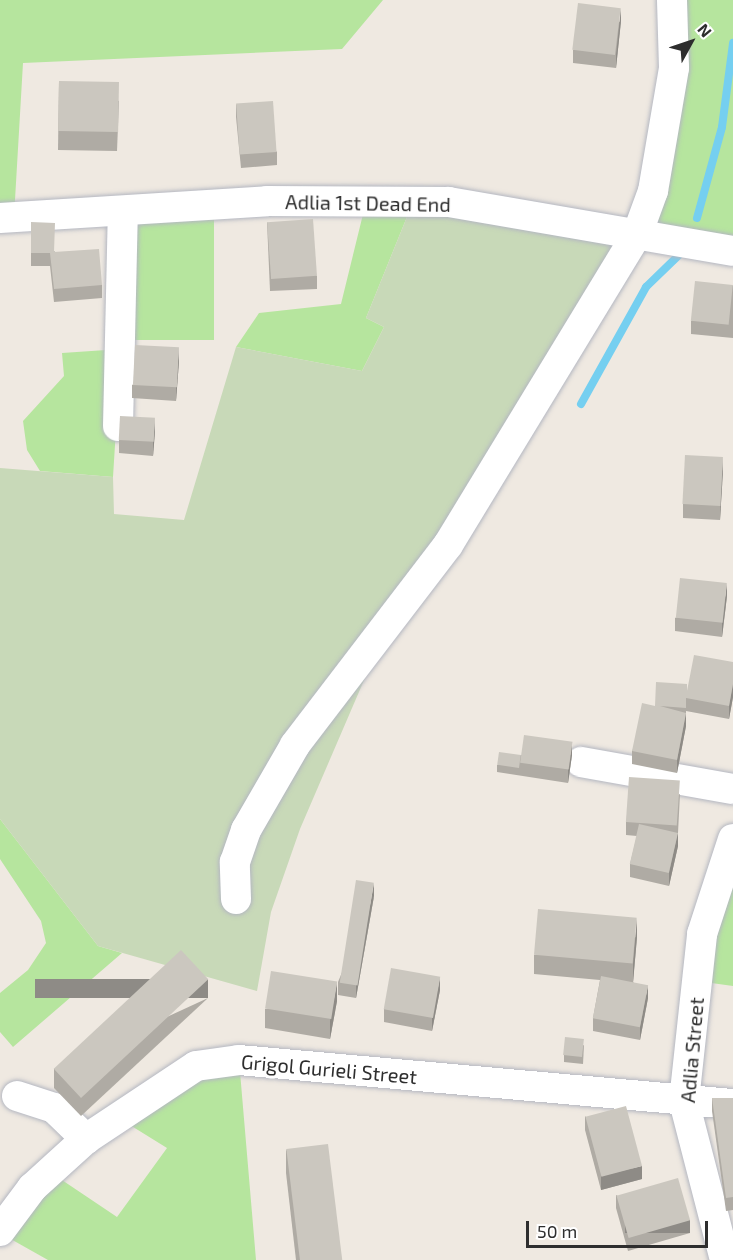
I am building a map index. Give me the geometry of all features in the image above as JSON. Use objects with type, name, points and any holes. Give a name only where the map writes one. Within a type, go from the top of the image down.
[{"type":"street","points":[[236,898],[235,862],[246,830],[295,746],[448,545],[638,232],[653,191],[674,68],[672,0]]},
{"type":"street","name":"Adlia 1st Dead End","points":[[0,218],[267,201],[449,202],[638,232],[733,251]]},
{"type":"street","points":[[118,426],[123,211]]},
{"type":"street","points":[[581,762],[733,789]]},
{"type":"street","name":"Adlia Street","points":[[725,1260],[684,1101],[702,934],[733,839]]},
{"type":"street","name":"Grigol Gurieli Street","points":[[0,1231],[32,1188],[86,1139],[196,1066],[239,1060],[733,1104]]},
{"type":"street","points":[[17,1096],[54,1108],[86,1139]]},
{"type":"green space","points":[[0,0],[383,0],[342,49],[23,63],[14,217],[0,218]]},
{"type":"green space","points":[[672,0],[733,0],[733,251],[638,232]]},
{"type":"green space","points":[[366,202],[413,202],[366,318],[384,327],[362,371],[236,347],[259,313],[341,304]]},
{"type":"green space","points":[[413,202],[638,232],[377,650],[300,829],[271,912],[257,991],[98,946],[0,819],[0,468],[113,477],[114,514],[184,520],[236,347],[362,371],[384,327],[366,318]]},
{"type":"green space","points":[[123,205],[214,205],[214,340],[123,340]]},
{"type":"green space","points":[[121,349],[113,477],[40,471],[27,450],[23,421],[64,376],[62,353]]},
{"type":"green space","points":[[0,819],[98,946],[122,953],[13,1047],[0,1032],[0,993],[28,970],[46,943],[41,921],[0,859]]},
{"type":"green space","points":[[733,849],[733,986],[697,981]]},
{"type":"green space","points":[[239,1060],[256,1260],[48,1260],[0,1233],[50,1172],[117,1217],[167,1148],[117,1117]]},
{"type":"building","points":[[578,3],[621,8],[615,55],[572,50]]},
{"type":"building","points":[[59,81],[119,82],[118,132],[58,131]]},
{"type":"building","points":[[273,101],[277,152],[240,154],[236,104]]},
{"type":"building","points":[[313,219],[317,276],[271,279],[267,222]]},
{"type":"building","points":[[31,222],[55,223],[54,252],[99,249],[102,285],[54,289],[50,253],[31,253]]},
{"type":"building","points":[[695,281],[733,285],[729,325],[691,321]]},
{"type":"building","points":[[135,345],[179,347],[177,387],[133,385]]},
{"type":"building","points":[[120,416],[155,418],[154,442],[119,440]]},
{"type":"building","points":[[685,455],[723,457],[720,506],[682,504]]},
{"type":"building","points":[[680,578],[727,583],[723,623],[676,618]]},
{"type":"building","points":[[694,655],[733,662],[733,684],[729,706],[686,698],[686,708],[660,706],[686,713],[677,760],[632,751],[642,703],[655,706],[656,682],[687,684],[687,691]]},
{"type":"building","points":[[524,735],[573,742],[569,770],[520,763]]},
{"type":"building","points":[[499,752],[521,755],[519,768],[497,765]]},
{"type":"building","points":[[629,777],[680,781],[677,825],[626,822]]},
{"type":"building","points":[[639,824],[678,833],[669,873],[630,864]]},
{"type":"building","points":[[356,880],[374,883],[358,986],[340,983]]},
{"type":"building","points":[[538,909],[637,918],[633,963],[534,955]]},
{"type":"building","points":[[181,950],[208,979],[81,1098],[54,1069]]},
{"type":"building","points":[[391,968],[440,977],[433,1018],[384,1009]]},
{"type":"building","points":[[271,971],[337,981],[331,1019],[265,1009]]},
{"type":"building","points":[[601,976],[648,985],[640,1027],[593,1018]]},
{"type":"building","points":[[565,1037],[584,1039],[582,1057],[563,1055]]},
{"type":"building","points":[[712,1098],[733,1098],[733,1197],[726,1198]]},
{"type":"building","points":[[626,1106],[642,1166],[601,1177],[585,1117]]},
{"type":"building","points":[[328,1144],[342,1260],[300,1260],[286,1149]]},
{"type":"building","points":[[678,1178],[690,1220],[629,1238],[616,1196]]},
{"type":"waterway","points":[[697,218],[722,127],[733,43]]},
{"type":"waterway","points":[[581,404],[646,287],[678,256]]}]
